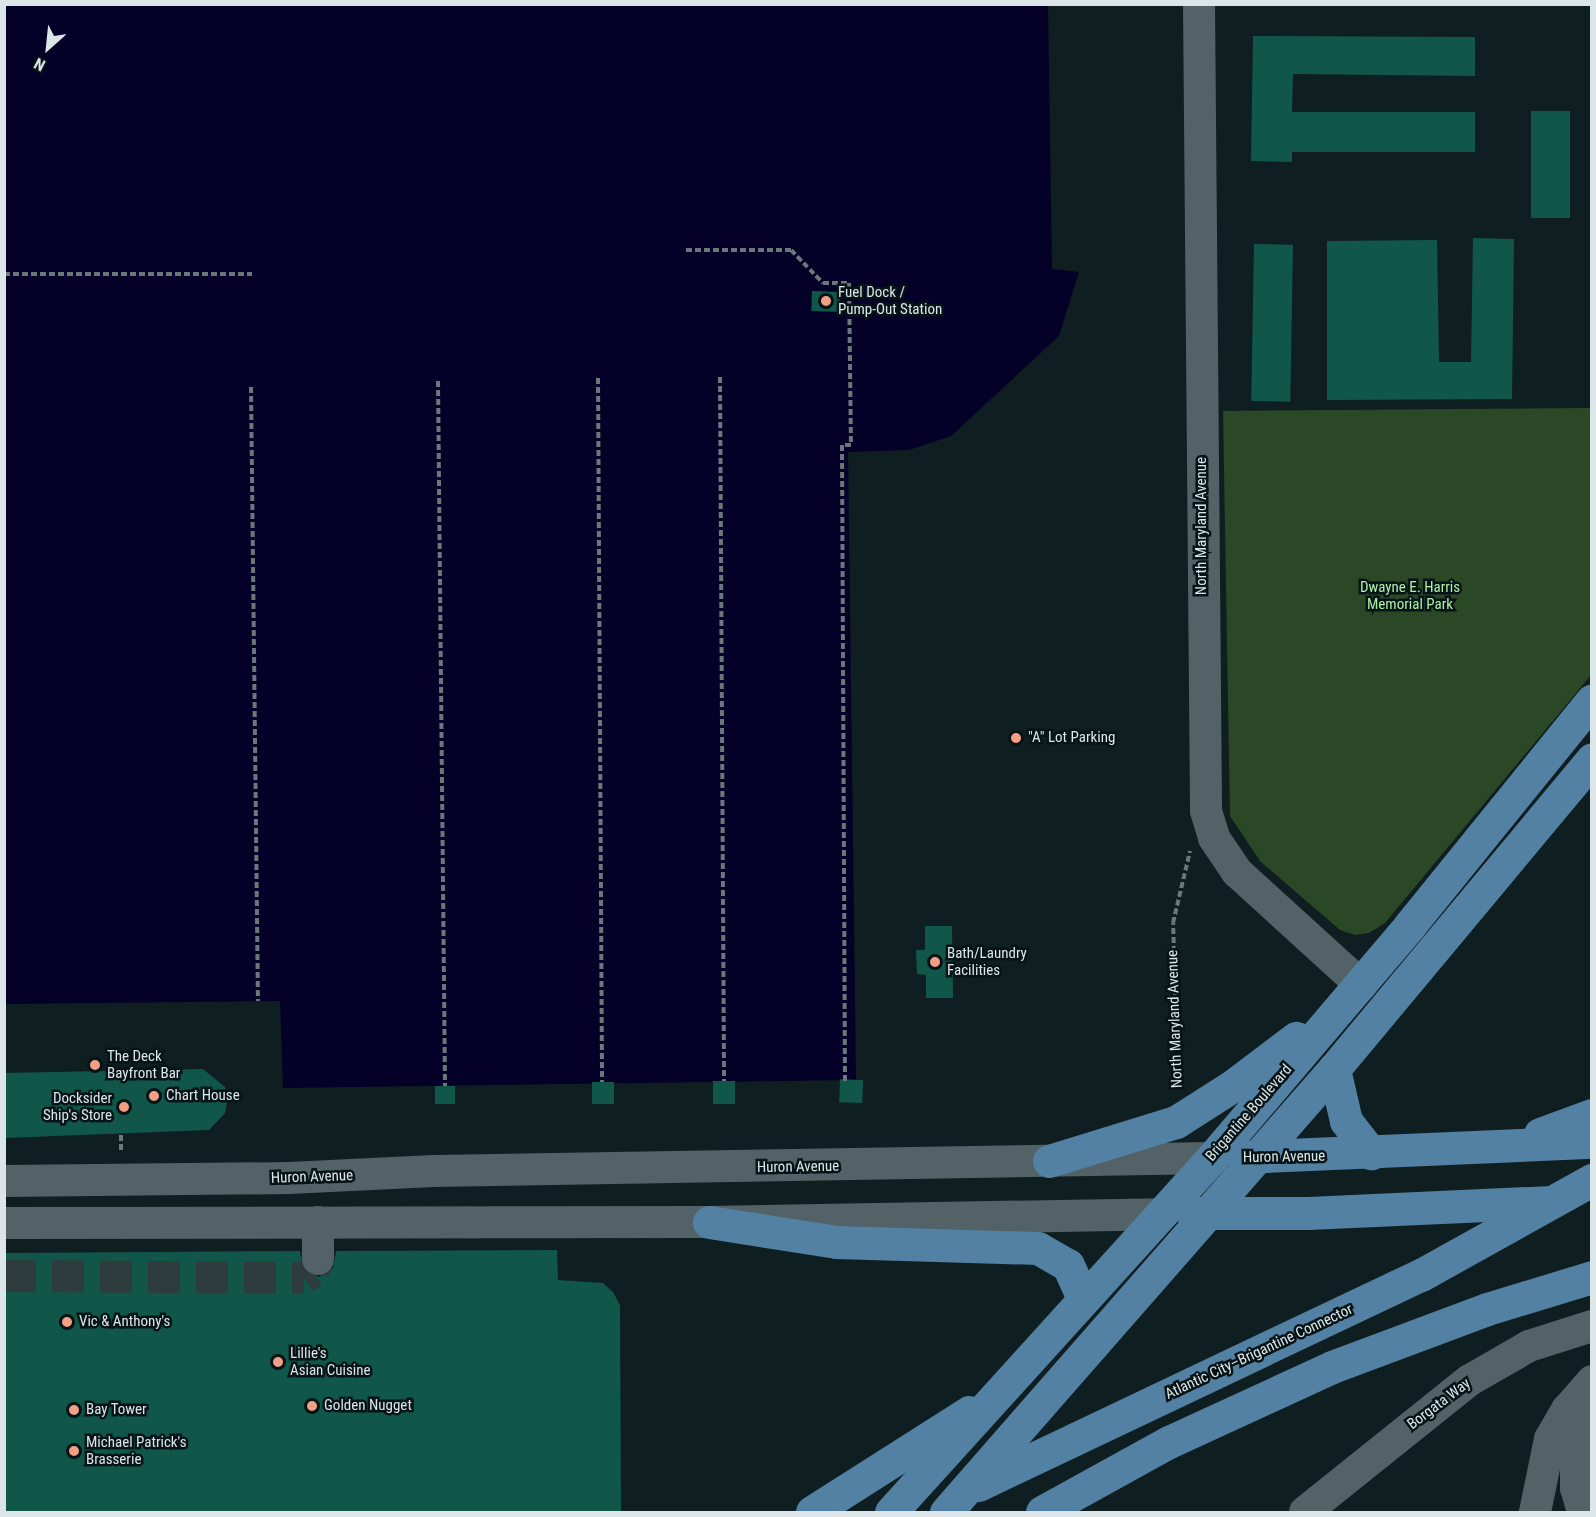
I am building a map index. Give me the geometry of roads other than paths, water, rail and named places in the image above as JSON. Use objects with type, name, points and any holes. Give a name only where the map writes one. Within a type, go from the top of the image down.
[{"type":"main road","name":"Brigantine Boulevard","points":[[891,1512],[1008,1387],[1083,1298],[1212,1158],[1354,992],[1592,700]]},
{"type":"main road","points":[[946,1512],[1334,1069],[1592,758],[1564,733]]},
{"type":"main road","points":[[1049,1161],[1176,1122],[1234,1085],[1354,992]]},
{"type":"main road","points":[[1334,1069],[1346,1121],[1371,1153]]},
{"type":"main road","points":[[1500,1146],[1565,1128],[1592,1115]]},
{"type":"main road","name":"Huron Avenue","points":[[1212,1158],[1592,1142]]},
{"type":"main road","name":"Atlantic City–Brigantine Connector","points":[[920,1512],[1421,1275],[1592,1180]]},
{"type":"main road","points":[[1160,1214],[1389,1211],[1592,1200]]},
{"type":"main road","points":[[709,1222],[836,1242],[1038,1248],[1068,1265],[1083,1298]]},
{"type":"main road","points":[[1042,1512],[1169,1442],[1251,1402],[1408,1337],[1592,1277]]},
{"type":"main road","points":[[812,1512],[1008,1387]]},
{"type":"main road","points":[[1087,1512],[1174,1461],[1251,1402]]},
{"type":"street","name":"North Maryland Avenue","points":[[1199,4],[1206,811],[1214,838],[1237,872],[1354,992]]},
{"type":"street","name":"Huron Avenue","points":[[4,1180],[301,1178],[434,1171],[1212,1158]]},
{"type":"street","points":[[4,1223],[709,1222],[1160,1214]]},
{"type":"street","points":[[318,1222],[318,1259]]},
{"type":"street","name":"Borgata Way","points":[[1305,1512],[1470,1380],[1529,1346],[1592,1326]]},
{"type":"street","points":[[1535,1512],[1550,1439],[1567,1410],[1592,1381]]},
{"type":"street","points":[[1583,1512],[1576,1488],[1576,1454],[1592,1398]]},
{"type":"tunnel","points":[[4,1276],[304,1278],[313,1272],[318,1259]]},
{"type":"place","name":"Fuel Dock / Pump-Out Station","points":[[826,301]]},
{"type":"place","name":"\"A\" Lot Parking","points":[[1016,738]]},
{"type":"place","name":"Bath/Laundry Facilities","points":[[935,962]]},
{"type":"place","name":"The Deck Bayfront Bar","points":[[95,1065]]},
{"type":"place","name":"Chart House","points":[[154,1096]]},
{"type":"place","name":"Docksider Ship's Store","points":[[124,1107]]},
{"type":"place","name":"Vic & Anthony's","points":[[67,1322]]},
{"type":"place","name":"Lillie's Asian Cuisine","points":[[278,1362]]},
{"type":"place","name":"Golden Nugget","points":[[312,1406]]},
{"type":"place","name":"Bay Tower","points":[[74,1410]]},
{"type":"place","name":"Michael Patrick's Brasserie","points":[[74,1451]]},
{"type":"park label","name":"Dwayne E. Harris Memorial Park","points":[[1410,596]]}]
